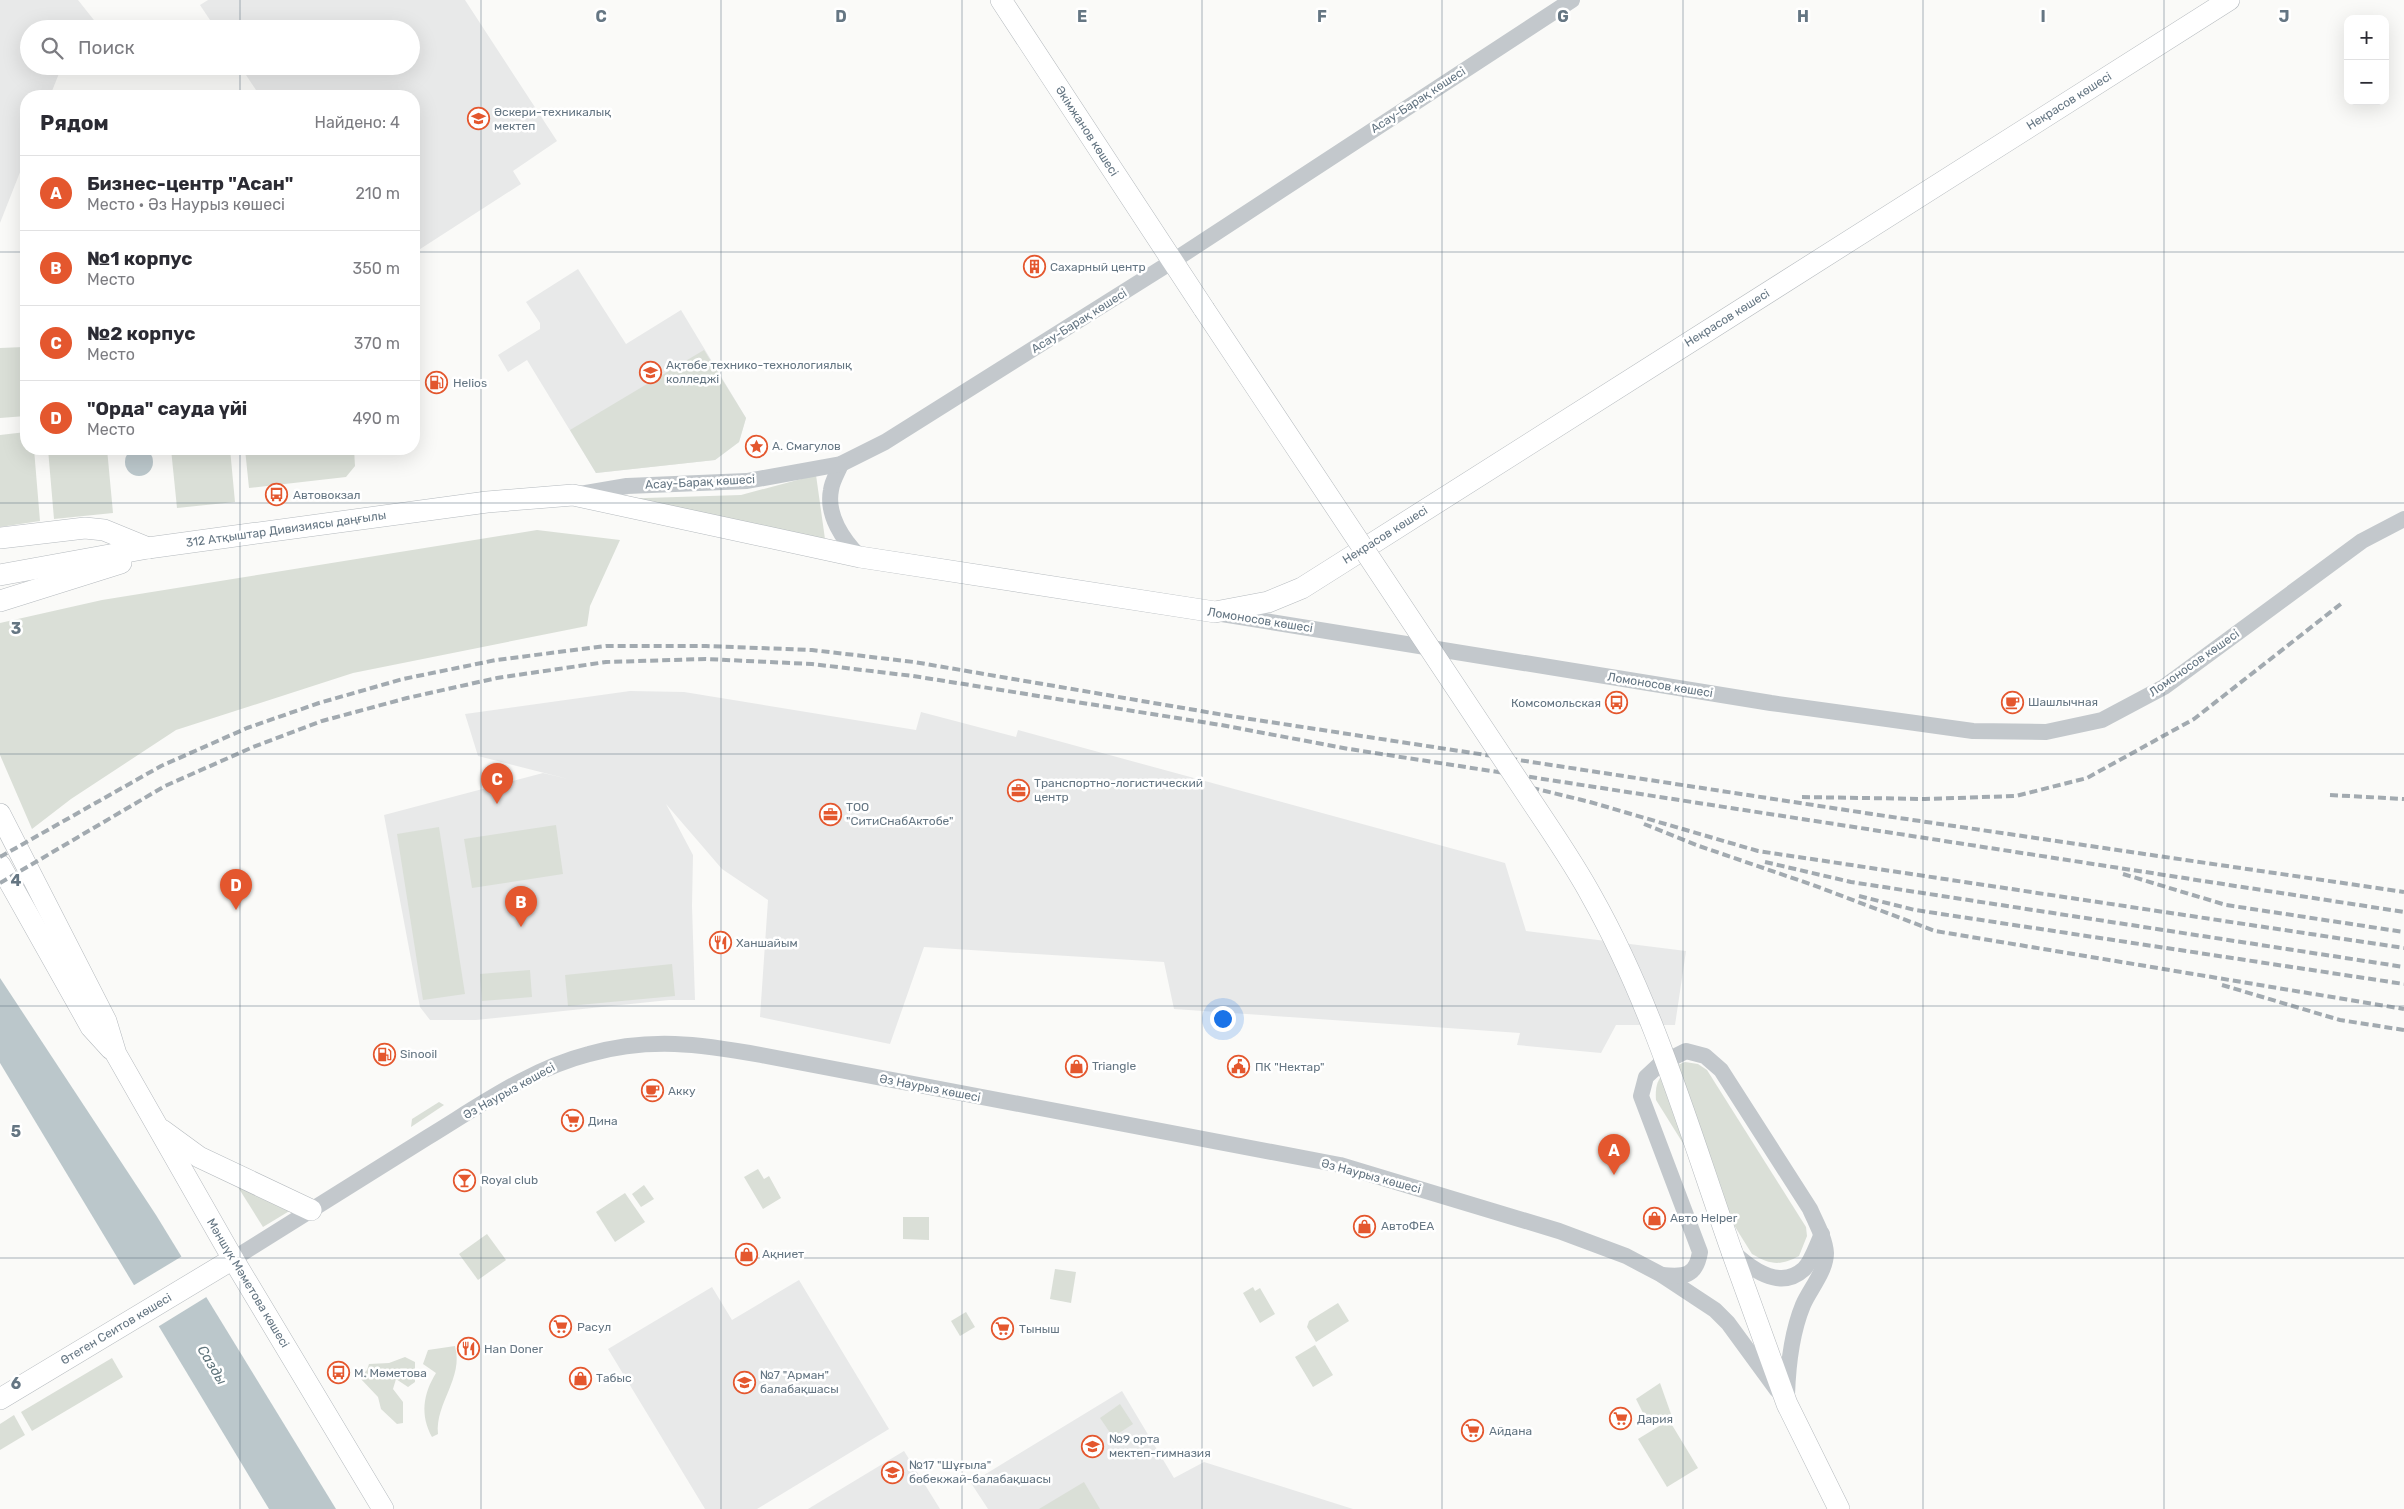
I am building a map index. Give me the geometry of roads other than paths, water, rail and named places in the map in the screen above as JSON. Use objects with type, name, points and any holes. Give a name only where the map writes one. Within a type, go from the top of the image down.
[{"type":"main road","name":"Әкімжанов көшесі","points":[[1000,0],[1540,814],[1593,898],[1632,979],[1660,1048],[1787,1404]]},
{"type":"main road","name":"Некрасов көшесі","points":[[1215,612],[1268,602],[1302,588],[2228,0]]},
{"type":"main road","name":"312 Атқыштар Дивизиясы даңғылы","points":[[0,575],[148,548],[487,502],[583,493],[860,557]]},
{"type":"main road","points":[[0,538],[84,528],[104,530],[148,548]]},
{"type":"main road","points":[[0,602],[98,572],[124,562],[148,548]]},
{"type":"main road","name":"Ломоносов көшесі","points":[[860,557],[1215,612]]},
{"type":"main road","name":"Мәншүк Мәметова көшесі","points":[[0,814],[106,1021],[116,1054],[232,1259],[383,1509]]},
{"type":"main road","name":"Мәншүк Мәметова көшесі","points":[[0,865],[91,1026],[116,1054]]},
{"type":"main road","points":[[156,1126],[199,1157],[311,1210]]},
{"type":"main road","name":"Өтеген Сеитов көшесі","points":[[0,1399],[232,1259]]},
{"type":"main road","points":[[1787,1404],[1839,1509]]},
{"type":"street","name":"Асау-Барақ көшесі","points":[[583,493],[627,486],[747,481],[841,464],[885,442],[1173,261],[1572,0]]},
{"type":"street","points":[[841,464],[831,489],[830,505],[834,520],[842,536],[860,557]]},
{"type":"street","name":"Ломоносов көшесі","points":[[1215,612],[1771,703],[1973,731],[2046,732],[2102,720],[2164,687],[2362,541],[2404,519]]},
{"type":"street","name":"Әз Наурыз көшесі","points":[[232,1259],[498,1094],[552,1066],[590,1053],[621,1047],[688,1043],[770,1056],[1340,1165],[1559,1231],[1626,1256],[1662,1275],[1715,1310],[1728,1323],[1787,1404]]},
{"type":"street","points":[[1662,1275],[1680,1276],[1693,1271],[1698,1264],[1700,1252],[1641,1096],[1646,1077],[1660,1064],[1686,1051],[1705,1056],[1721,1070],[1807,1205],[1822,1234],[1826,1253],[1822,1269],[1803,1306],[1792,1342],[1788,1368],[1787,1404]]},
{"type":"street","points":[[1732,1252],[1748,1266],[1761,1273],[1771,1278],[1782,1278],[1794,1275],[1805,1268],[1822,1234]]},
{"type":"water","points":[[127,455],[151,455],[152,467],[144,475],[134,475],[126,467]]},
{"type":"water","name":"Сазды","points":[[0,978],[156,1215],[336,1509],[269,1509],[0,1063]]},
{"type":"railway","points":[[1802,797],[1925,799],[2016,796],[2087,778],[2194,719],[2342,603]]},
{"type":"railway","points":[[0,857],[161,766],[247,728],[319,703],[403,679],[496,660],[606,646],[706,646],[812,650],[914,662],[1224,715],[1872,814],[2404,892]]},
{"type":"railway","points":[[0,883],[165,786],[253,747],[322,721],[407,698],[497,678],[606,662],[706,659],[812,664],[913,676],[1221,725],[1349,749],[2404,912]]},
{"type":"railway","points":[[1508,782],[1590,802],[1758,851],[2404,948]]},
{"type":"railway","points":[[2330,795],[2404,799]]},
{"type":"railway","points":[[1644,824],[1699,846],[1813,885],[1935,931],[2404,1009]]},
{"type":"railway","points":[[1765,862],[1851,882],[2404,967]]},
{"type":"railway","points":[[2123,874],[2226,905],[2404,932]]},
{"type":"railway","points":[[1859,896],[1915,910],[2404,984]]},
{"type":"railway","points":[[2222,985],[2340,1020],[2404,1030]]},
{"type":"place","name":"Әскери-техникалық мектеп","points":[[478,119]]},
{"type":"place","name":"Сахарный центр","points":[[1034,267]]},
{"type":"place","name":"Ақтөбе технико-технологиялық колледжі","points":[[650,372]]},
{"type":"place","name":"Helios","points":[[437,383]]},
{"type":"place","name":"А. Смагулов","points":[[756,446]]},
{"type":"place","name":"Автовокзал","points":[[277,495]]},
{"type":"place","name":"Шашлычная","points":[[2012,702]]},
{"type":"place","name":"Комсомольская","points":[[1617,703]]},
{"type":"place","name":"Транспортно-логистический центр","points":[[1018,790]]},
{"type":"place","name":"№2 корпус","points":[[497,804]]},
{"type":"place","name":"ТОО \"СитиСнабАктобе\"","points":[[830,814]]},
{"type":"place","name":"\"Орда\" сауда үйі","points":[[236,910]]},
{"type":"place","name":"№1 корпус","points":[[521,927]]},
{"type":"place","name":"Ханшайым","points":[[720,943]]},
{"type":"place","name":"Sinooil","points":[[384,1054]]},
{"type":"place","name":"Triangle","points":[[1076,1066]]},
{"type":"place","name":"ПК \"Нектар\"","points":[[1239,1067]]},
{"type":"place","name":"Акку","points":[[652,1091]]},
{"type":"place","name":"Дина","points":[[572,1121]]},
{"type":"place","name":"Бизнес-центр \"Асан\"","points":[[1614,1175]]},
{"type":"place","name":"Royal club","points":[[465,1180]]},
{"type":"place","name":"Авто Helper","points":[[1654,1218]]},
{"type":"place","name":"АвтоФЕА","points":[[1365,1226]]},
{"type":"place","name":"Ақниет","points":[[746,1254]]},
{"type":"place","name":"Расул","points":[[561,1327]]},
{"type":"place","name":"Тыныш","points":[[1003,1329]]},
{"type":"place","name":"Han Doner","points":[[468,1349]]},
{"type":"place","name":"М. Мәметова","points":[[338,1373]]},
{"type":"place","name":"Табыс","points":[[580,1378]]},
{"type":"place","name":"№7 \"Арман\" балабақшасы","points":[[744,1382]]},
{"type":"place","name":"Дария","points":[[1621,1419]]},
{"type":"place","name":"Айдана","points":[[1473,1431]]},
{"type":"place","name":"№9 орта мектеп-гимназия","points":[[1093,1446]]},
{"type":"place","name":"№17 \"Шұғыла\" бөбекжай-балабақшасы","points":[[893,1472]]}]
